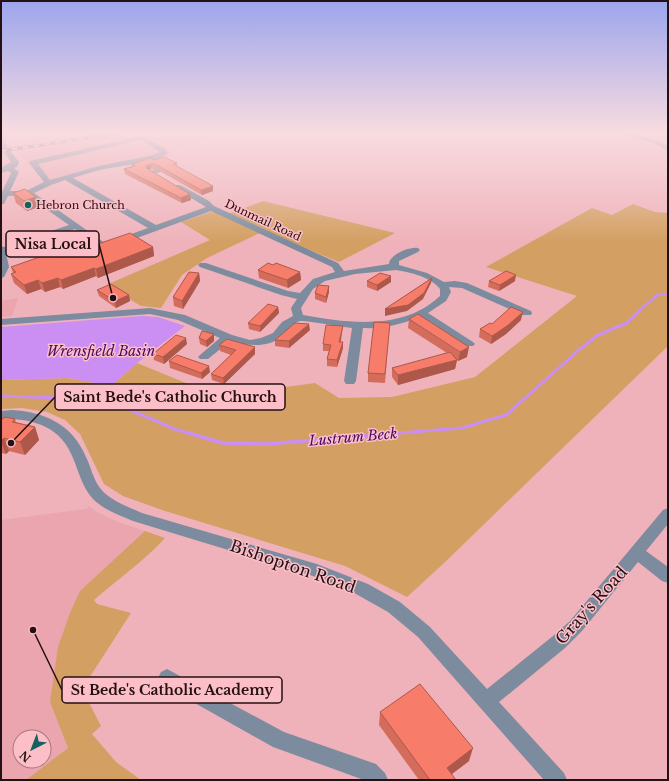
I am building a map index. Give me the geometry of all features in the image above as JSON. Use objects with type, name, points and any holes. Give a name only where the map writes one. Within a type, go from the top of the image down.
[{"type":"street","points":[[38,169],[48,183]]},
{"type":"street","points":[[6,194],[28,193],[48,183],[94,169]]},
{"type":"street","points":[[1,202],[15,172],[5,170]]},
{"type":"street","name":"Dunmail Road","points":[[152,172],[206,203],[211,208],[333,264],[342,275]]},
{"type":"street","points":[[67,178],[156,229]]},
{"type":"street","points":[[28,193],[75,226],[101,248],[211,208]]},
{"type":"street","points":[[1,275],[4,267],[1,250],[75,226]]},
{"type":"street","points":[[394,267],[396,259],[415,250]]},
{"type":"street","points":[[204,265],[284,293],[304,297]]},
{"type":"street","points":[[298,317],[296,308],[316,281],[326,277],[394,267],[413,270],[442,285],[464,285],[521,312]]},
{"type":"street","points":[[1,322],[150,311],[181,317],[228,337],[250,343],[264,341],[277,335],[286,324],[298,317],[358,325],[390,324],[422,314],[445,296],[446,291],[442,285]]},
{"type":"street","points":[[422,314],[469,344]]},
{"type":"street","points":[[350,381],[358,325]]},
{"type":"street","points":[[204,357],[228,337]]},
{"type":"street","name":"Bishopton Road","points":[[1,415],[31,416],[46,420],[59,428],[68,437],[76,450],[88,480],[97,495],[114,508],[138,517],[317,570],[362,589],[394,607],[424,632],[556,780]]},
{"type":"street","name":"Gray's Road","points":[[486,701],[559,642],[576,626],[668,514]]},
{"type":"street","points":[[637,553],[668,576]]},
{"type":"street","points":[[167,678],[280,740],[369,771],[378,780]]},
{"type":"shaded area","points":[[34,169],[100,169],[46,183]]},
{"type":"shaded area","points":[[263,201],[395,233],[339,262],[264,231],[207,258],[182,275],[161,308],[141,306],[106,285],[210,240],[181,222],[211,212],[231,213]]},
{"type":"shaded area","points":[[633,204],[655,212],[668,213],[668,346],[407,597],[345,566],[165,511],[123,496],[104,484],[80,434],[65,420],[47,412],[22,408],[1,409],[1,380],[68,378],[111,386],[137,363],[218,396],[315,383],[339,398],[392,397],[475,377],[577,296],[486,267],[592,208],[612,215]]},
{"type":"shaded area","points":[[18,298],[12,316],[1,317],[1,301]]},
{"type":"shaded area","points":[[89,506],[95,511],[118,522],[145,531],[81,591],[50,702],[68,748],[52,760],[52,729],[12,729],[12,769],[40,769],[26,780],[1,780],[1,520],[86,509]]},
{"type":"shaded area","points":[[145,531],[165,538],[140,562],[94,600],[97,604],[131,613],[82,689],[101,726],[92,734],[116,762],[141,780],[26,780],[40,769],[52,769],[52,760],[68,748],[50,702],[58,647],[70,613],[80,591]]},
{"type":"water","name":"Wrensfield Basin","points":[[142,316],[158,317],[185,326],[137,363],[111,386],[68,378],[1,380],[1,327]]},
{"type":"building","points":[[125,169],[148,169],[190,194],[181,198]]},
{"type":"building","points":[[165,169],[183,169],[213,186],[201,190]]},
{"type":"building","points":[[25,189],[36,197],[24,201],[13,193]]},
{"type":"building","points":[[130,233],[153,247],[96,269],[94,268],[61,280],[58,278],[42,283],[38,280],[24,285],[11,274],[16,272],[11,267],[48,254],[51,256],[56,254],[60,257]]},
{"type":"building","points":[[268,263],[273,265],[276,263],[300,272],[287,280],[258,270]]},
{"type":"building","points":[[506,271],[516,275],[500,285],[489,281]]},
{"type":"building","points":[[189,272],[199,273],[182,301],[173,297]]},
{"type":"building","points":[[380,273],[391,276],[377,285],[367,281]]},
{"type":"building","points":[[432,278],[424,293],[408,305],[385,309]]},
{"type":"building","points":[[111,284],[129,295],[115,301],[97,290]]},
{"type":"building","points":[[318,285],[329,286],[326,297],[315,293]]},
{"type":"building","points":[[268,304],[278,307],[260,326],[248,323]]},
{"type":"building","points":[[511,307],[523,312],[507,326],[492,336],[480,329],[490,323],[492,324]]},
{"type":"building","points":[[418,314],[469,347],[460,352],[409,319]]},
{"type":"building","points":[[374,322],[390,323],[385,374],[368,373]]},
{"type":"building","points":[[295,323],[309,324],[289,341],[275,340]]},
{"type":"building","points":[[326,325],[343,326],[339,342],[343,342],[337,360],[327,359],[331,345],[323,344]]},
{"type":"building","points":[[202,331],[214,334],[206,341],[199,338]]},
{"type":"building","points":[[176,335],[186,338],[163,357],[153,354]]},
{"type":"building","points":[[227,339],[255,347],[223,378],[211,374],[236,350],[219,345]]},
{"type":"building","points":[[450,352],[457,360],[398,375],[392,368]]},
{"type":"building","points":[[177,355],[209,366],[201,373],[169,361]]},
{"type":"building","points":[[5,417],[15,419],[12,422],[35,427],[20,442],[4,438],[1,441],[1,420]]},
{"type":"building","points":[[420,684],[473,748],[447,768],[456,780],[430,780],[380,712]]},
{"type":"waterway","name":"Lustrum Beck","points":[[639,311],[657,295],[668,294]]},
{"type":"waterway","name":"Lustrum Beck","points":[[389,434],[462,428],[506,415],[580,349],[598,335],[627,323],[639,311]]},
{"type":"waterway","name":"Lustrum Beck","points":[[1,396],[62,398],[121,406],[177,430],[192,434]]},
{"type":"waterway","name":"Lustrum Beck","points":[[188,433],[223,443],[268,444],[389,434]]},
{"type":"waterway","name":"Lustrum Beck","points":[[389,434],[399,433]]},
{"type":"place","name":"Hebron Church","points":[[28,205]]},
{"type":"place","name":"Nisa Local","points":[[113,298]]},
{"type":"place","name":"Saint Bede's Catholic Church","points":[[11,443]]},
{"type":"place","name":"St Bede's Catholic Academy","points":[[33,630]]}]
